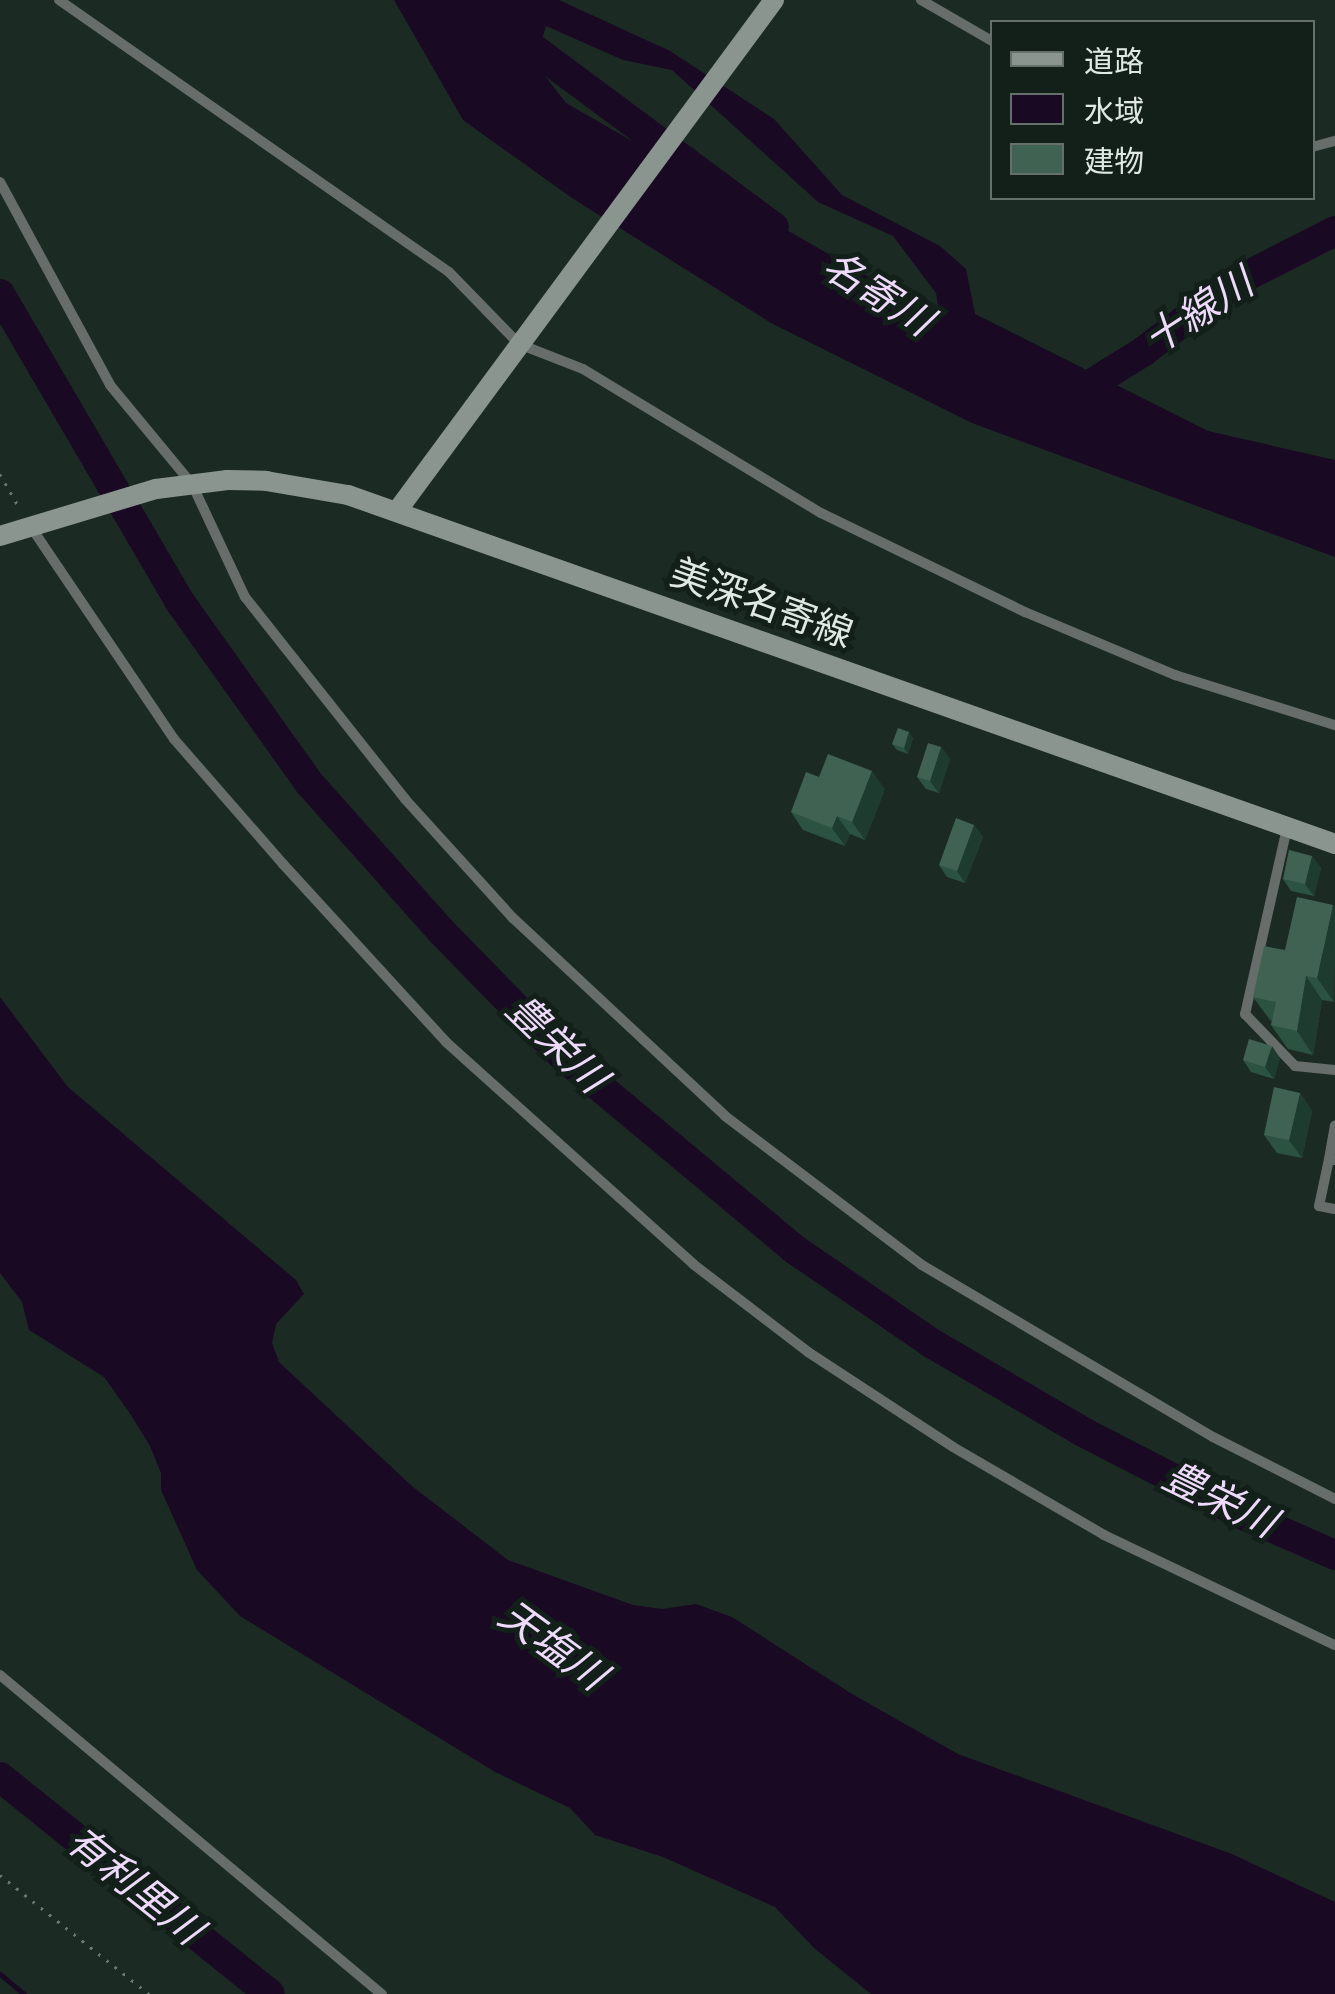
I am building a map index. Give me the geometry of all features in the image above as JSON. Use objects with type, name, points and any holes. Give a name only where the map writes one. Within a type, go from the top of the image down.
[{"type":"main road","points":[[398,511],[774,0]]},
{"type":"main road","name":"美深名寄線","points":[[22,530],[156,489],[246,480],[307,486],[398,511],[1335,844]]},
{"type":"lane","points":[[59,0],[449,272],[519,344],[583,369],[821,514],[1025,612],[1175,674],[1335,724]]},
{"type":"lane","points":[[922,0],[990,40]]},
{"type":"lane","points":[[0,182],[110,385],[192,484],[245,597],[405,799],[514,918],[724,1116],[938,1276],[1213,1437],[1335,1499]]},
{"type":"lane","points":[[22,530],[174,739],[283,864],[446,1042],[680,1252],[808,1352],[952,1448],[1104,1535],[1335,1644]]},
{"type":"lane","points":[[1288,827],[1245,1014],[1294,1066],[1335,1070]]},
{"type":"lane","points":[[1335,1126],[1332,1160],[1319,1206],[1335,1209]]},
{"type":"lane","points":[[0,1675],[260,1897],[382,1994]]},
{"type":"path","points":[[0,474],[22,530]]},
{"type":"path","points":[[0,1875],[149,1994]]},
{"type":"water","points":[[394,0],[559,0],[670,51],[774,119],[842,195],[940,246],[966,269],[975,314],[1208,431],[1335,460],[1335,557],[972,423],[771,323],[572,198],[463,120]],"holes":[[[546,26],[623,60],[672,70],[818,202],[893,236],[936,293],[940,318],[566,103],[535,63]]]},
{"type":"water","name":"天塩川","points":[[0,997],[68,1087],[296,1280],[304,1294],[276,1324],[272,1343],[279,1362],[413,1487],[508,1560],[633,1605],[662,1609],[696,1604],[732,1617],[852,1694],[958,1754],[1232,1854],[1335,1902],[1335,1994],[871,1994],[814,1948],[775,1907],[663,1857],[595,1835],[570,1808],[495,1772],[240,1616],[197,1570],[161,1490],[161,1473],[150,1446],[129,1412],[104,1377],[29,1330],[22,1302],[0,1273]]},
{"type":"building","points":[[898,728],[909,732],[904,748],[892,744]]},
{"type":"building","points":[[928,743],[941,747],[930,781],[917,777]]},
{"type":"building","points":[[828,754],[872,771],[852,822],[837,816],[832,828],[791,812],[806,772],[819,777]]},
{"type":"building","points":[[956,818],[974,825],[957,871],[939,865]]},
{"type":"building","points":[[1289,850],[1312,856],[1305,884],[1283,879]]},
{"type":"building","points":[[1297,897],[1333,905],[1317,978],[1306,976],[1297,1031],[1271,1025],[1276,1002],[1253,997],[1264,946],[1285,950]]},
{"type":"building","points":[[1249,1039],[1272,1046],[1265,1067],[1243,1060]]},
{"type":"building","points":[[1274,1087],[1300,1093],[1289,1140],[1264,1135]]},
{"type":"waterway","name":"名寄川","points":[[468,0],[774,227]]},
{"type":"waterway","name":"十線川","points":[[1067,399],[1144,351],[1235,282],[1335,231]]},
{"type":"waterway","name":"豊栄川","points":[[0,294],[180,602],[310,784],[441,931],[565,1058],[794,1249],[933,1344],[1085,1433],[1248,1517],[1335,1555]]},
{"type":"waterway","name":"有利里川","points":[[0,1777],[270,1994]]},
{"type":"waterway","points":[[0,1974],[24,1994]]}]
